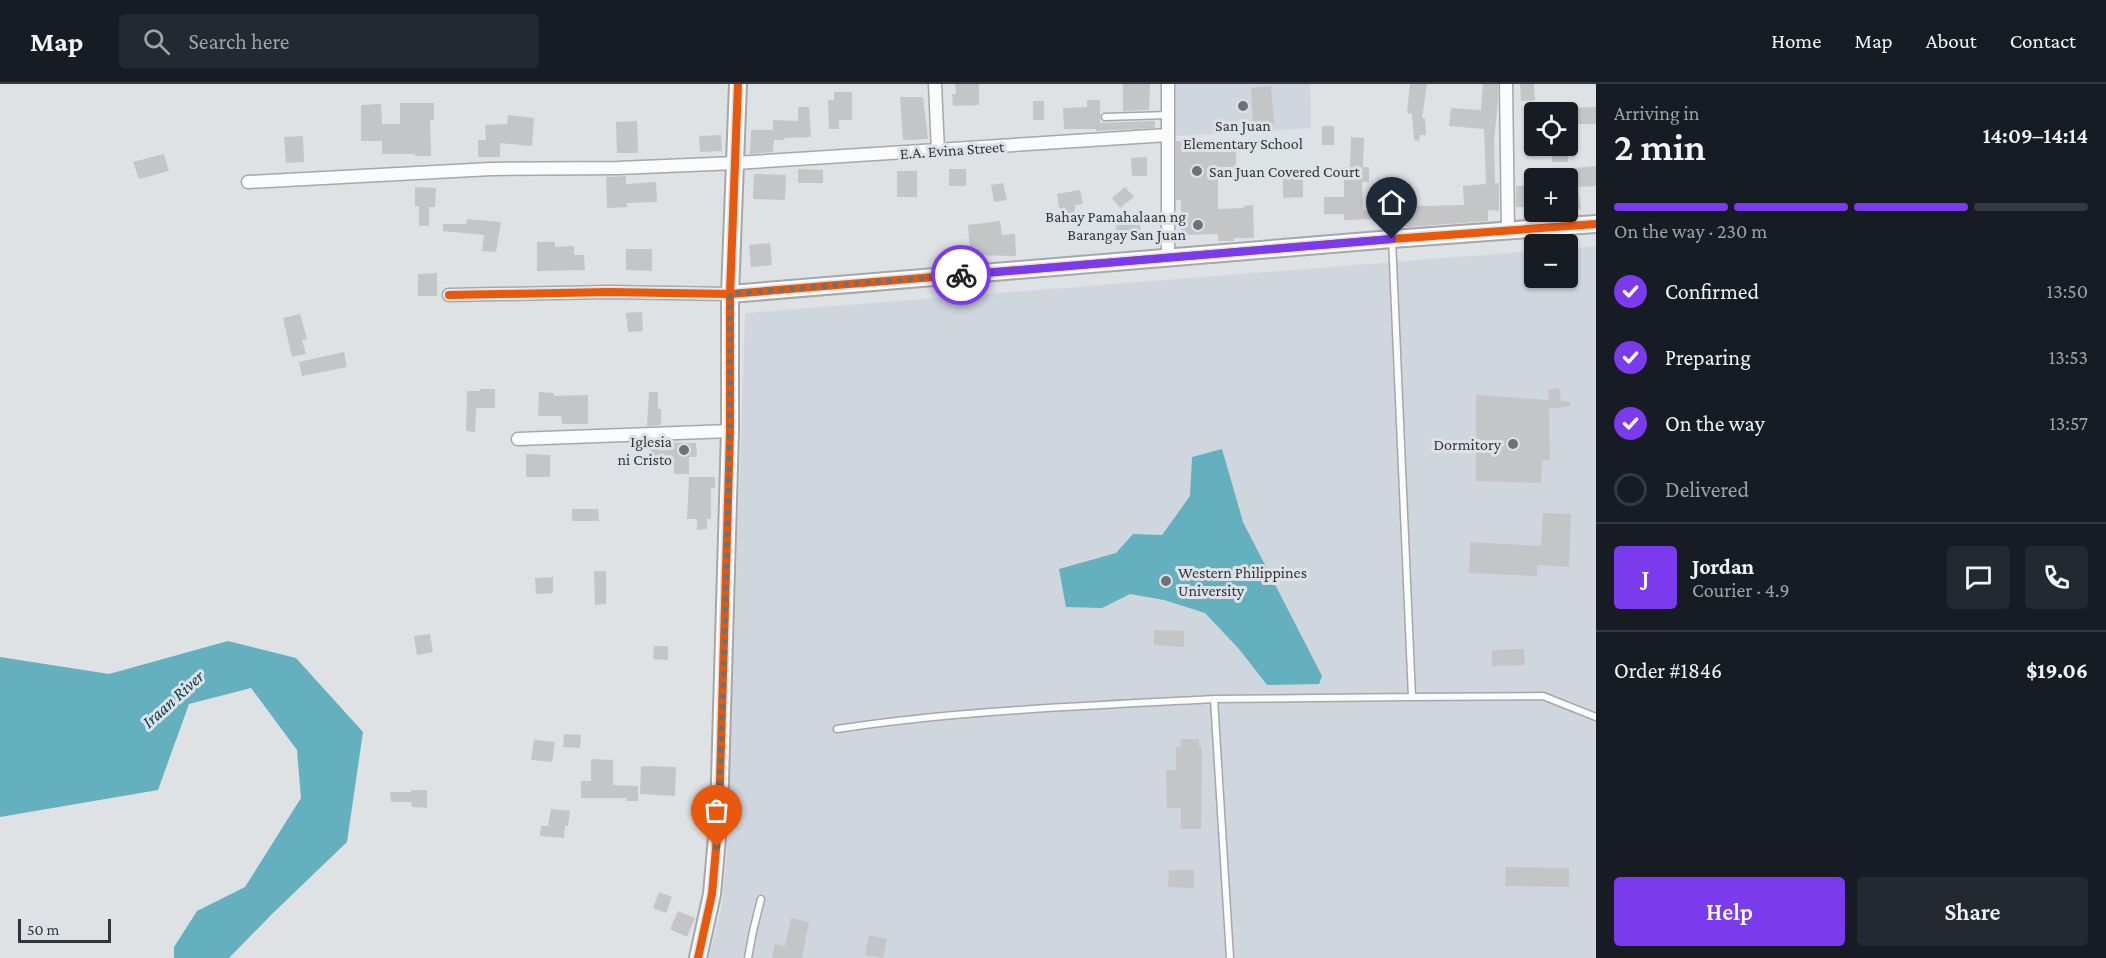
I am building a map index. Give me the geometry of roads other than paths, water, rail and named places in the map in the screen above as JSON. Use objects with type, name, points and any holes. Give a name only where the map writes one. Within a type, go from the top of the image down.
[{"type":"street","points":[[698,958],[712,894],[719,815],[730,431],[730,294],[738,84]]},
{"type":"street","points":[[935,84],[938,151]]},
{"type":"street","points":[[1168,84],[1168,258]]},
{"type":"street","points":[[1506,84],[1508,230]]},
{"type":"street","name":"E.A. Evina Street","points":[[248,182],[491,169],[618,168],[736,163],[1168,135]]},
{"type":"street","points":[[449,295],[609,292],[730,294],[1596,224]]},
{"type":"street","points":[[518,439],[730,431]]},
{"type":"lane","points":[[1105,117],[1168,115]]},
{"type":"lane","points":[[1392,239],[1412,697]]},
{"type":"lane","points":[[837,729],[906,718],[977,712],[1214,699],[1543,696],[1596,717]]},
{"type":"lane","points":[[1214,699],[1230,958]]},
{"type":"lane","points":[[748,958],[761,899]]},
{"type":"water","points":[[1222,449],[1243,522],[1322,676],[1319,684],[1267,685],[1239,649],[1205,613],[1164,600],[1130,594],[1102,608],[1066,607],[1059,569],[1116,553],[1133,534],[1162,535],[1190,496],[1192,457]]},
{"type":"water","name":"Iraan River","points":[[228,641],[296,658],[363,732],[347,842],[229,958],[174,958],[174,947],[197,911],[245,887],[301,798],[297,750],[251,688],[189,704],[158,790],[0,817],[0,657],[109,674]]},
{"type":"place","name":"San Juan Elementary School","points":[[1243,106]]},
{"type":"place","name":"San Juan Covered Court","points":[[1197,171]]},
{"type":"place","name":"Bahay Pamahalaan ng Barangay San Juan","points":[[1198,225]]},
{"type":"place","name":"Dormitory","points":[[1513,444]]},
{"type":"place","name":"Iglesia ni Cristo","points":[[684,450]]},
{"type":"place","name":"Western Philippines University","points":[[1166,581]]}]
